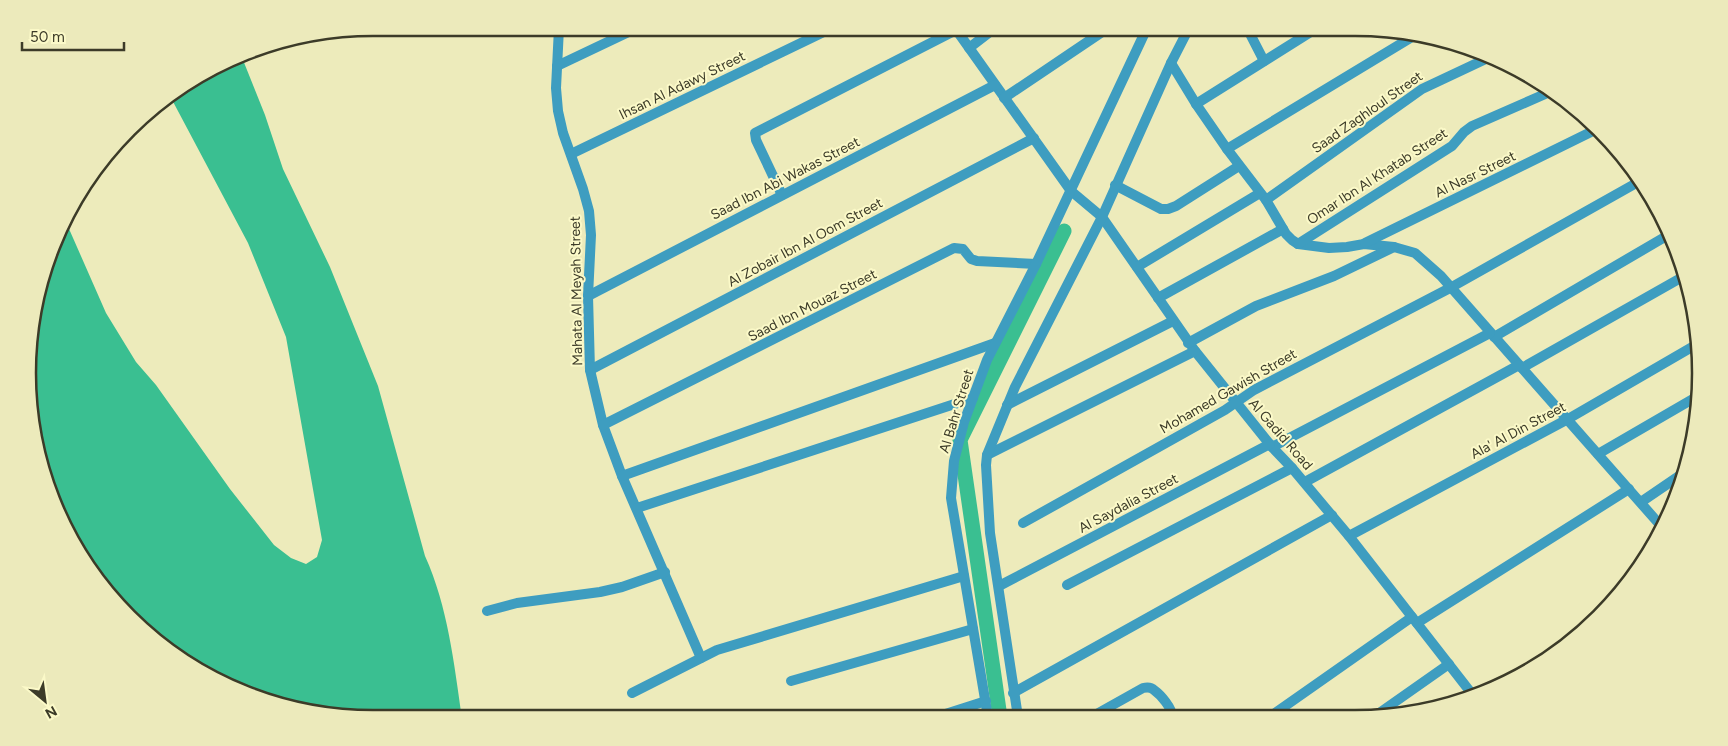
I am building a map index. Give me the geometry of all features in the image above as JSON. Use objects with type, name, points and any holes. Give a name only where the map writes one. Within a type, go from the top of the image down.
[{"type":"street","name":"Mahata Al Meyah Street","points":[[559,36],[556,88],[558,111],[563,133],[584,189],[589,211],[591,235],[588,296],[590,370],[603,425],[622,476],[702,658]]},
{"type":"street","points":[[557,66],[620,36]]},
{"type":"street","name":"Ihsan Al Adawy Street","points":[[571,154],[815,36]]},
{"type":"street","points":[[782,195],[756,140],[755,133],[942,36]]},
{"type":"street","name":"Al Gadid Road","points":[[961,36],[1071,191],[1102,217],[1191,347],[1271,445],[1332,515],[1469,690]]},
{"type":"street","points":[[969,48],[985,36]]},
{"type":"street","points":[[1004,98],[1096,36]]},
{"type":"street","name":"Al Bahr Street","points":[[987,710],[951,498],[954,460],[964,422],[987,360],[1036,264],[1143,36]]},
{"type":"street","points":[[1017,710],[990,533],[987,455],[1015,387],[1102,217],[1115,185],[1185,36]]},
{"type":"street","points":[[1251,36],[1264,61]]},
{"type":"street","points":[[1196,104],[1304,36]]},
{"type":"street","points":[[1227,149],[1406,40]]},
{"type":"street","name":"Saad Zaghloul Street","points":[[1136,267],[1263,196],[1422,89],[1481,61]]},
{"type":"street","points":[[1171,63],[1196,104],[1239,166],[1263,196],[1292,240],[1298,244],[1329,248],[1364,244],[1394,247],[1415,253],[1441,276],[1657,521]]},
{"type":"street","name":"Saad Ibn Abi Wakas Street","points":[[588,296],[995,85]]},
{"type":"street","name":"Omar Ibn Al Khatab Street","points":[[1298,244],[1452,146],[1468,129],[1544,95]]},
{"type":"street","name":"Al Nasr Street","points":[[1364,244],[1591,133]]},
{"type":"street","name":"Al Zobair Ibn Al Oom Street","points":[[590,370],[1034,138]]},
{"type":"street","points":[[1115,185],[1161,209],[1168,209],[1176,206],[1239,166]]},
{"type":"street","name":"Mohamed Gawish Street","points":[[1023,523],[1225,410],[1254,390],[1450,288],[1634,184]]},
{"type":"street","points":[[1158,298],[1283,229]]},
{"type":"street","name":"Al Saydalia Street","points":[[999,586],[1271,445],[1492,334],[1663,238]]},
{"type":"street","points":[[987,455],[1191,347],[1256,306],[1334,276],[1394,247]]},
{"type":"street","name":"Saad Ibn Mouaz Street","points":[[603,425],[954,248],[963,249],[971,260],[1036,264]]},
{"type":"street","points":[[1305,482],[1678,280]]},
{"type":"street","points":[[1007,405],[1173,320]]},
{"type":"street","points":[[622,476],[995,343]]},
{"type":"street","name":"Ala' Al Din Street","points":[[1349,536],[1568,419],[1691,349]]},
{"type":"street","points":[[637,508],[973,398]]},
{"type":"street","points":[[1598,454],[1691,400]]},
{"type":"street","points":[[1067,585],[1292,468]]},
{"type":"street","points":[[1641,502],[1675,479]]},
{"type":"street","points":[[1280,710],[1414,620],[1629,489]]},
{"type":"street","points":[[1013,693],[1332,515]]},
{"type":"street","points":[[487,610],[517,603],[600,592],[664,572]]},
{"type":"street","points":[[632,692],[718,650],[964,576]]},
{"type":"street","points":[[791,681],[973,629]]},
{"type":"street","points":[[1386,708],[1449,664]]},
{"type":"street","points":[[1104,710],[1143,688],[1149,687],[1155,690],[1171,710]]},
{"type":"street","points":[[958,710],[986,701]]},
{"type":"shaded area","points":[[244,62],[265,115],[283,169],[330,267],[378,386],[425,556],[445,615],[461,710],[373,710],[329,707],[265,692],[224,675],[186,653],[135,611],[93,560],[71,522],[54,481],[43,439],[39,417],[36,373],[39,329],[43,307],[54,265],[69,229],[106,313],[136,362],[156,385],[230,489],[274,545],[291,558],[306,564],[317,557],[322,540],[286,337],[248,243],[173,102],[205,81]]},
{"type":"waterway","points":[[999,710],[960,440],[1064,231]]}]
